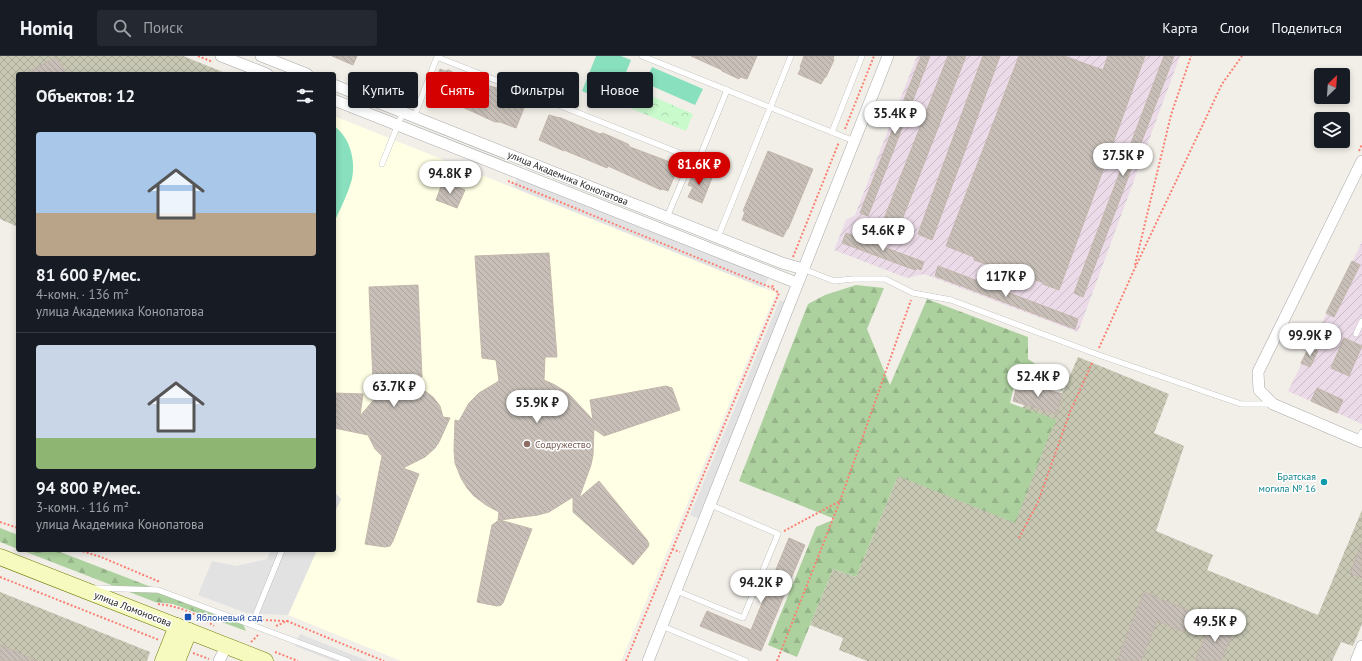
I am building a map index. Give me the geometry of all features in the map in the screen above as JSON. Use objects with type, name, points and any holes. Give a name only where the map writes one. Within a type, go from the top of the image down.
[{"type":"main road","name":"улица Ломоносова","points":[[0,557],[265,661]]},
{"type":"main road","points":[[163,661],[176,651],[183,628]]},
{"type":"street","points":[[221,56],[261,72]]},
{"type":"street","points":[[261,56],[301,72]]},
{"type":"street","points":[[648,661],[888,56]]},
{"type":"street","name":"улица Академика Конопатова","points":[[336,86],[667,217],[803,269]]},
{"type":"street","name":"улица Академика Конопатова","points":[[336,101],[797,283]]},
{"type":"street","points":[[1360,156],[1258,372],[1259,390],[1273,404],[1361,438]]},
{"type":"street","points":[[219,661],[227,646]]},
{"type":"street","points":[[1356,661],[1362,646]]},
{"type":"lane","points":[[642,56],[854,141]]},
{"type":"lane","points":[[718,237],[791,56]]},
{"type":"lane","points":[[832,132],[862,56]]},
{"type":"lane","points":[[414,117],[437,57],[692,158]]},
{"type":"lane","points":[[667,217],[692,158],[701,154],[727,90]]},
{"type":"lane","points":[[382,164],[403,112]]},
{"type":"lane","points":[[803,269],[834,281],[853,279],[885,279],[913,293],[951,300],[1096,354],[1241,404],[1273,404]]},
{"type":"lane","points":[[1356,334],[1362,321]]},
{"type":"lane","points":[[677,591],[743,618],[778,534],[711,505]]},
{"type":"lane","points":[[252,624],[281,552]]},
{"type":"lane","points":[[80,588],[158,590],[348,661]]},
{"type":"lane","points":[[662,626],[746,661]]},
{"type":"path","points":[[782,262],[792,258],[874,56]]},
{"type":"path","points":[[1134,270],[1170,115],[1191,56]]},
{"type":"path","points":[[1019,538],[1038,502],[1070,412],[1134,270],[1222,84],[1242,56]]},
{"type":"path","points":[[1360,156],[1362,144]]},
{"type":"path","points":[[503,179],[772,288],[779,293],[626,661]]},
{"type":"path","points":[[772,288],[777,276]]},
{"type":"path","points":[[777,661],[840,501],[907,309]]},
{"type":"path","points":[[778,534],[840,501]]},
{"type":"path","points":[[0,522],[16,527]]},
{"type":"path","points":[[0,577],[176,651],[214,661]]},
{"type":"path","points":[[250,643],[259,634],[287,621],[384,661]]},
{"type":"shaded area","points":[[0,56],[183,56],[223,72],[16,72],[16,226],[0,219]]},
{"type":"shaded area","points":[[917,56],[1180,56],[1078,332],[924,274],[907,278],[834,250],[846,220],[855,215]]},
{"type":"shaded area","points":[[336,117],[776,293],[621,661],[401,661],[288,615],[316,552],[336,552],[336,510],[341,499],[336,494]]},
{"type":"shaded area","points":[[517,178],[768,278],[764,288],[513,187]]},
{"type":"shaded area","points":[[1362,242],[1362,424],[1288,391]]},
{"type":"shaded area","points":[[780,300],[788,303],[698,518],[690,515]]},
{"type":"shaded area","points":[[1078,357],[1169,394],[1154,433],[1184,446],[1156,531],[1213,555],[1207,570],[1318,615],[1362,510],[1362,624],[1353,646],[1341,642],[1332,661],[867,661],[839,650],[843,638],[810,625],[833,569],[856,577],[898,476],[1017,421],[1024,405],[1013,401],[1018,382],[1062,394]]},
{"type":"shaded area","points":[[336,494],[341,499],[336,510]]},
{"type":"shaded area","points":[[270,552],[316,552],[288,615],[246,613],[198,595],[212,561],[237,566],[267,559]]},
{"type":"shaded area","points":[[0,592],[150,652],[147,661],[0,661]]},
{"type":"shaded area","points":[[300,634],[368,661],[333,661],[295,646]]},
{"type":"green space","points":[[596,56],[621,56],[631,60],[626,72],[590,72]]},
{"type":"green space","points":[[652,67],[703,89],[695,105],[653,87],[653,72],[650,72]]},
{"type":"green space","points":[[587,78],[587,93],[582,91]]},
{"type":"green space","points":[[653,97],[693,114],[686,131],[630,108],[653,108]]},
{"type":"green space","points":[[336,128],[348,143],[352,157],[352,179],[336,218]]},
{"type":"green space","points":[[856,285],[884,288],[867,329],[890,385],[927,299],[1028,337],[1028,359],[1062,381],[1063,391],[1016,377],[1010,403],[1057,420],[1050,433],[1015,523],[898,476],[856,577],[833,569],[797,657],[768,645],[816,527],[835,519],[739,481],[808,304],[825,295]]},
{"type":"green space","points":[[0,528],[16,534],[16,548],[0,542]]},
{"type":"green space","points":[[26,552],[60,552],[242,622],[246,631],[173,604],[155,602]]},
{"type":"building","points":[[332,56],[357,56],[353,65]]},
{"type":"building","points":[[691,56],[757,56],[747,79],[740,77],[739,79]]},
{"type":"building","points":[[804,56],[834,56],[834,60],[821,84],[798,74]]},
{"type":"building","points":[[921,56],[930,56],[868,216],[860,213]]},
{"type":"building","points":[[948,56],[966,56],[898,230],[882,224]]},
{"type":"building","points":[[983,56],[1000,56],[932,240],[918,234]]},
{"type":"building","points":[[1019,56],[1064,56],[1103,70],[1108,56],[1145,56],[1059,290],[1013,272],[974,260],[974,257],[946,246]]},
{"type":"building","points":[[1164,56],[1174,56],[1083,297],[1074,293]]},
{"type":"building","points":[[56,57],[66,72],[29,72]]},
{"type":"building","points":[[440,69],[452,72],[439,72]]},
{"type":"building","points":[[489,86],[497,88],[497,108],[524,108],[516,128],[500,122],[495,122],[465,108],[489,108]]},
{"type":"building","points":[[549,115],[561,118],[600,134],[603,133],[628,144],[630,147],[670,162],[678,168],[668,191],[661,190],[608,166],[607,168],[539,140]]},
{"type":"building","points":[[768,151],[813,169],[788,229],[783,237],[742,220],[745,212],[743,211]]},
{"type":"building","points":[[694,171],[712,178],[702,203],[688,197],[693,187],[688,185]]},
{"type":"building","points":[[443,181],[465,190],[457,208],[436,200]]},
{"type":"building","points":[[846,233],[924,262],[921,270],[916,268],[915,270],[842,243]]},
{"type":"building","points":[[549,253],[557,357],[545,357],[544,380],[569,394],[593,420],[590,400],[666,386],[672,388],[680,410],[604,436],[594,429],[594,427],[593,455],[591,465],[579,498],[599,481],[647,540],[649,544],[648,547],[633,565],[573,512],[573,497],[549,512],[500,520],[532,529],[503,603],[497,606],[477,602],[492,525],[499,520],[499,512],[474,496],[467,488],[455,463],[454,449],[455,420],[459,421],[469,403],[479,393],[499,381],[496,360],[482,358],[475,256]]},
{"type":"building","points":[[1352,261],[1360,265],[1334,317],[1326,313]]},
{"type":"building","points":[[938,266],[1078,319],[1075,329],[935,276]]},
{"type":"building","points":[[418,285],[422,377],[407,378],[433,397],[440,406],[443,417],[450,418],[435,448],[425,457],[403,468],[419,474],[393,541],[390,546],[385,547],[365,544],[382,456],[375,449],[368,435],[336,428],[336,393],[363,394],[360,416],[377,396],[396,381],[373,381],[369,287]]},
{"type":"building","points":[[1344,338],[1362,346],[1349,376],[1331,368]]},
{"type":"building","points":[[1309,347],[1318,351],[1310,367],[1301,363]]},
{"type":"building","points":[[1018,382],[1062,394],[1057,414],[1013,401]]},
{"type":"building","points":[[1317,388],[1343,400],[1337,413],[1311,401]]},
{"type":"building","points":[[789,538],[805,545],[761,651],[700,626],[707,611],[751,630]]},
{"type":"building","points":[[1362,545],[1362,578],[1350,574]]},
{"type":"building","points":[[1144,592],[1192,612],[1184,632],[1157,621],[1141,661],[1117,661]]},
{"type":"building","points":[[1212,620],[1234,629],[1221,661],[1195,661]]},
{"type":"building","points":[[0,645],[38,661],[0,661]]},
{"type":"place","name":"Содружество","points":[[527,444]]},
{"type":"place","name":"Братская могила № 16","points":[[1324,482]]},
{"type":"place","name":"Яблоневый сад","points":[[188,617]]}]
